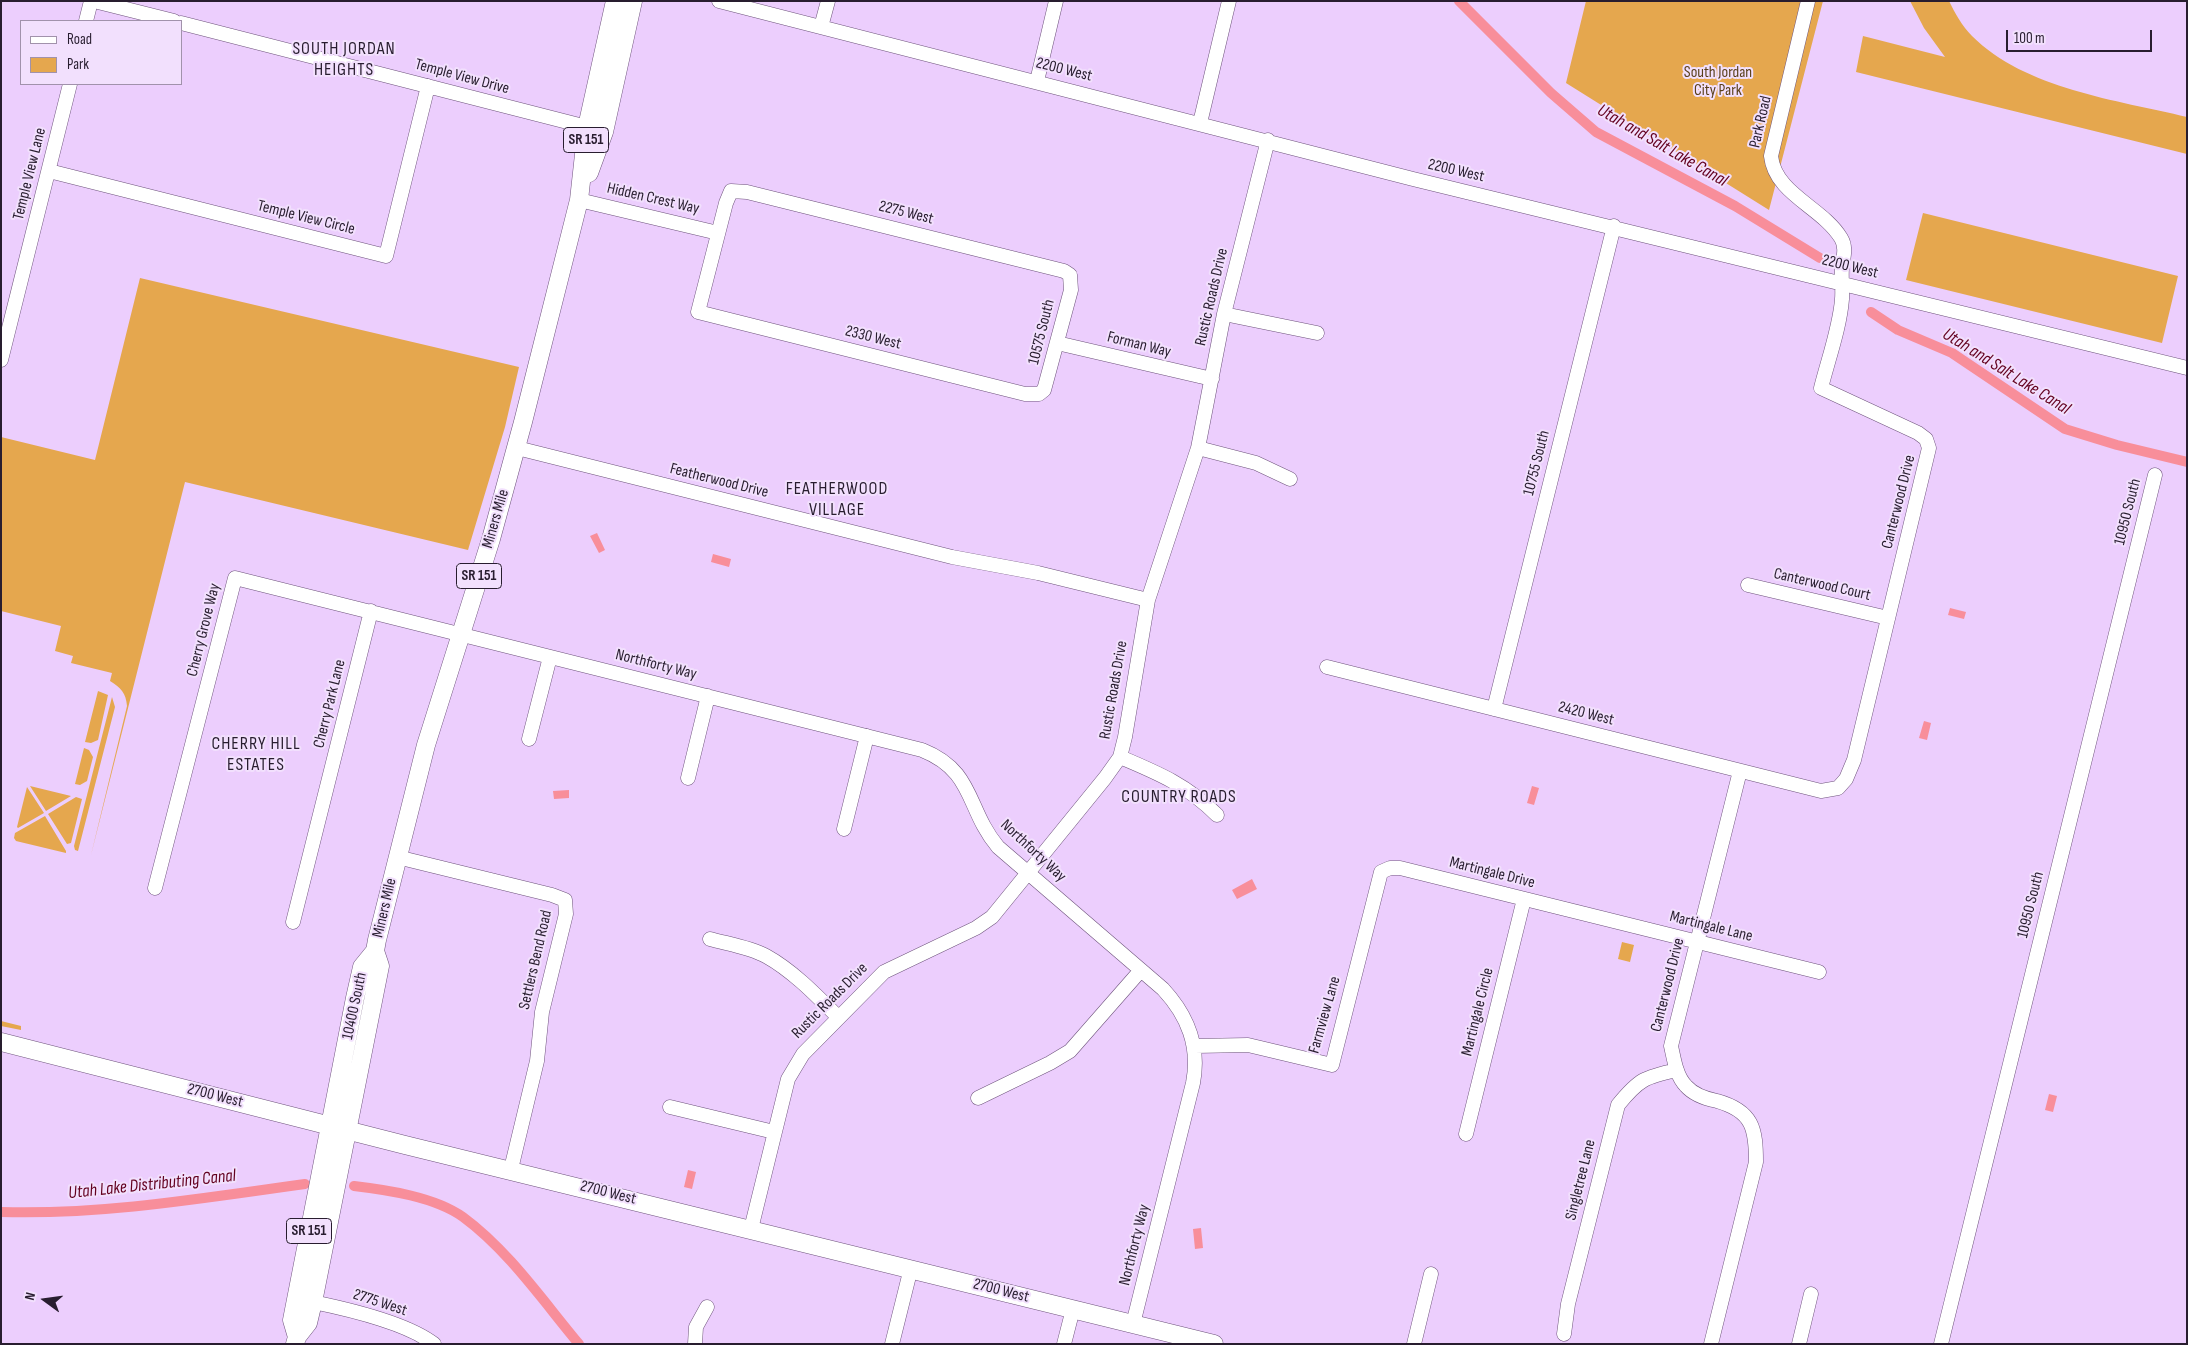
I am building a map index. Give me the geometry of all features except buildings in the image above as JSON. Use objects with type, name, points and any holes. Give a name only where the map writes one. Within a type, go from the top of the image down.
[{"type":"main road","name":"SR 151","points":[[579,200],[604,132],[606,84],[615,1]]},
{"type":"main road","name":"SR 151","points":[[606,84],[633,1]]},
{"type":"main road","name":"Miners Mile","points":[[375,951],[396,857],[426,745],[517,448],[579,200],[587,127],[606,84]]},
{"type":"main road","name":"10400 South","points":[[330,1125],[362,967],[375,951]]},
{"type":"main road","name":"10400 South","points":[[348,1130],[380,966],[375,951]]},
{"type":"main road","name":"2700 West","points":[[1,1042],[348,1130],[1214,1344]]},
{"type":"main road","name":"SR 151","points":[[296,1340],[292,1320],[330,1125]]},
{"type":"main road","name":"SR 151","points":[[296,1340],[308,1323],[348,1130]]},
{"type":"street","points":[[86,20],[93,1],[170,20]]},
{"type":"street","name":"2200 West","points":[[719,1],[1268,140],[1413,179],[1614,226],[2187,368]]},
{"type":"street","points":[[822,27],[828,1]]},
{"type":"street","points":[[1037,81],[1056,1]]},
{"type":"street","points":[[1200,123],[1229,1]]},
{"type":"street","name":"Park Road","points":[[1808,1],[1771,156],[1772,170],[1782,182],[1842,239],[1845,254],[1842,283]]},
{"type":"street","name":"Temple View Drive","points":[[182,23],[587,127]]},
{"type":"street","name":"Temple View Lane","points":[[1,360],[70,85]]},
{"type":"street","name":"Temple View Circle","points":[[48,171],[386,256],[428,86]]},
{"type":"street","name":"Rustic Roads Drive","points":[[751,1229],[774,1132],[792,1070],[802,1054],[884,972],[976,928],[992,917],[1106,778],[1120,757],[1148,600],[1198,448],[1224,314],[1268,140]]},
{"type":"street","name":"2275 West","points":[[718,233],[731,191],[757,194],[1057,269],[1070,275]]},
{"type":"street","name":"Hidden Crest Way","points":[[579,200],[718,233]]},
{"type":"street","name":"10755 South","points":[[1494,709],[1614,226]]},
{"type":"street","name":"2330 West","points":[[718,233],[698,312],[1025,394],[1040,394]]},
{"type":"street","name":"10575 South","points":[[1040,394],[1047,384],[1071,290],[1070,275]]},
{"type":"street","name":"Canterwood Drive","points":[[1838,788],[1846,779],[1854,760],[1929,448],[1926,439],[1918,433],[1821,388],[1842,299],[1842,283]]},
{"type":"street","points":[[1224,314],[1317,333]]},
{"type":"street","name":"Forman Way","points":[[1057,343],[1212,379]]},
{"type":"street","name":"Featherwood Drive","points":[[517,448],[952,556],[1038,573],[1148,600]]},
{"type":"street","points":[[1198,448],[1256,463],[1290,479]]},
{"type":"street","name":"10950 South","points":[[1941,1344],[2155,475]]},
{"type":"street","name":"Cherry Grove Way","points":[[155,888],[235,578],[461,634]]},
{"type":"street","name":"Canterwood Court","points":[[1748,585],[1888,618]]},
{"type":"street","name":"Cherry Park Lane","points":[[293,922],[371,611]]},
{"type":"street","name":"Northforty Way","points":[[461,634],[922,750],[937,756],[950,765],[960,776],[968,791],[977,816],[986,833],[998,847],[1141,970],[1174,1001],[1184,1016],[1195,1046],[1193,1083],[1133,1324]]},
{"type":"street","points":[[529,739],[550,657]]},
{"type":"street","name":"2420 West","points":[[1327,667],[1821,791],[1838,788]]},
{"type":"street","points":[[688,778],[708,696]]},
{"type":"street","points":[[844,829],[867,736]]},
{"type":"street","points":[[1120,757],[1181,784],[1202,800],[1216,815]]},
{"type":"street","name":"Canterwood Drive","points":[[1711,1344],[1756,1162],[1756,1136],[1748,1118],[1728,1104],[1706,1098],[1686,1086],[1677,1070],[1671,1046],[1740,770]]},
{"type":"street","name":"Settlers Bend Road","points":[[396,857],[552,895],[565,900],[566,914],[542,1012],[537,1062],[511,1169]]},
{"type":"street","name":"Martingale Drive","points":[[1380,872],[1390,868],[1400,868],[1594,916]]},
{"type":"street","name":"Farmview Lane","points":[[1195,1046],[1248,1045],[1332,1065],[1380,872]]},
{"type":"street","name":"Martingale Circle","points":[[1466,1134],[1524,899]]},
{"type":"street","name":"Martingale Lane","points":[[1594,916],[1819,972]]},
{"type":"street","points":[[710,940],[749,949],[765,956],[794,975],[838,1017]]},
{"type":"street","points":[[978,1098],[1050,1063],[1070,1050],[1141,970]]},
{"type":"street","name":"Singletree Lane","points":[[1564,1334],[1568,1304],[1618,1105],[1634,1085],[1650,1076],[1677,1070]]},
{"type":"street","points":[[670,1107],[774,1132]]},
{"type":"street","points":[[892,1344],[911,1268]]},
{"type":"street","points":[[1414,1344],[1431,1274]]},
{"type":"street","points":[[1799,1344],[1811,1294]]},
{"type":"street","name":"2775 West","points":[[313,1302],[407,1329],[434,1344]]},
{"type":"street","points":[[695,1344],[696,1327],[707,1307]]},
{"type":"street","points":[[1064,1344],[1073,1309]]},
{"type":"green space","name":"South Jordan City Park","points":[[1586,1],[1823,1],[1769,210],[1566,83]]},
{"type":"green space","points":[[1910,1],[1949,1],[1959,19],[1972,36],[1994,54],[2018,69],[2073,90],[2187,117],[2187,154],[1856,72],[1863,36],[1945,57],[1924,28]]},
{"type":"green space","points":[[1923,213],[2178,276],[2162,343],[1906,280]]},
{"type":"green space","points":[[140,278],[519,367],[505,427],[468,550],[185,482],[91,855],[127,706],[126,701],[122,691],[110,681],[112,673],[71,663],[73,656],[55,651],[61,626],[1,611],[1,437],[95,460]]},
{"type":"green space","points":[[98,691],[108,695],[98,740],[91,743],[85,742]]},
{"type":"green space","points":[[112,697],[115,707],[78,851],[75,850],[74,846]]},
{"type":"green space","points":[[84,748],[89,750],[93,757],[87,781],[80,785],[75,784]]},
{"type":"green space","points":[[30,786],[71,796],[46,811]]},
{"type":"green space","points":[[27,787],[44,813],[18,828],[17,827]]},
{"type":"green space","points":[[76,797],[82,799],[71,843],[67,844],[48,814]]},
{"type":"green space","points":[[45,816],[66,853],[16,841],[14,838],[15,833]]},
{"type":"green space","points":[[1622,942],[1634,945],[1630,962],[1618,959]]},
{"type":"green space","points":[[1,1021],[21,1026],[21,1030],[1,1026]]},
{"type":"shaded area","points":[[597,533],[605,550],[599,553],[590,536]]},
{"type":"shaded area","points":[[713,554],[731,559],[729,567],[711,562]]},
{"type":"shaded area","points":[[1950,608],[1966,612],[1964,619],[1948,615]]},
{"type":"shaded area","points":[[1924,721],[1931,723],[1927,740],[1919,738]]},
{"type":"shaded area","points":[[1532,786],[1539,788],[1534,805],[1527,803]]},
{"type":"shaded area","points":[[569,790],[569,798],[554,799],[553,791]]},
{"type":"shaded area","points":[[1252,879],[1257,889],[1237,899],[1232,890]]},
{"type":"shaded area","points":[[2049,1094],[2057,1096],[2053,1112],[2045,1110]]},
{"type":"shaded area","points":[[688,1170],[696,1172],[692,1189],[684,1187]]},
{"type":"shaded area","points":[[1201,1228],[1203,1248],[1195,1249],[1193,1229]]},
{"type":"waterway","name":"Utah and Salt Lake Canal","points":[[1459,1],[1551,93],[1596,132],[1735,206],[1820,258]]},
{"type":"waterway","name":"Utah and Salt Lake Canal","points":[[1871,312],[1898,330],[1952,353],[2065,429],[2117,445],[2187,462]]},
{"type":"waterway","name":"Utah Lake Distributing Canal","points":[[1,1212],[77,1211],[115,1208],[191,1200],[305,1184]]},
{"type":"waterway","name":"Utah Lake Distributing Canal","points":[[354,1186],[396,1192],[425,1199],[452,1210],[463,1217],[510,1260],[579,1344]]},
{"type":"district","name":"SOUTH JORDAN HEIGHTS","points":[[344,59]]},
{"type":"district","name":"FEATHERWOOD VILLAGE","points":[[837,499]]},
{"type":"district","name":"CHERRY HILL ESTATES","points":[[256,754]]},
{"type":"district","name":"COUNTRY ROADS","points":[[1179,797]]}]
